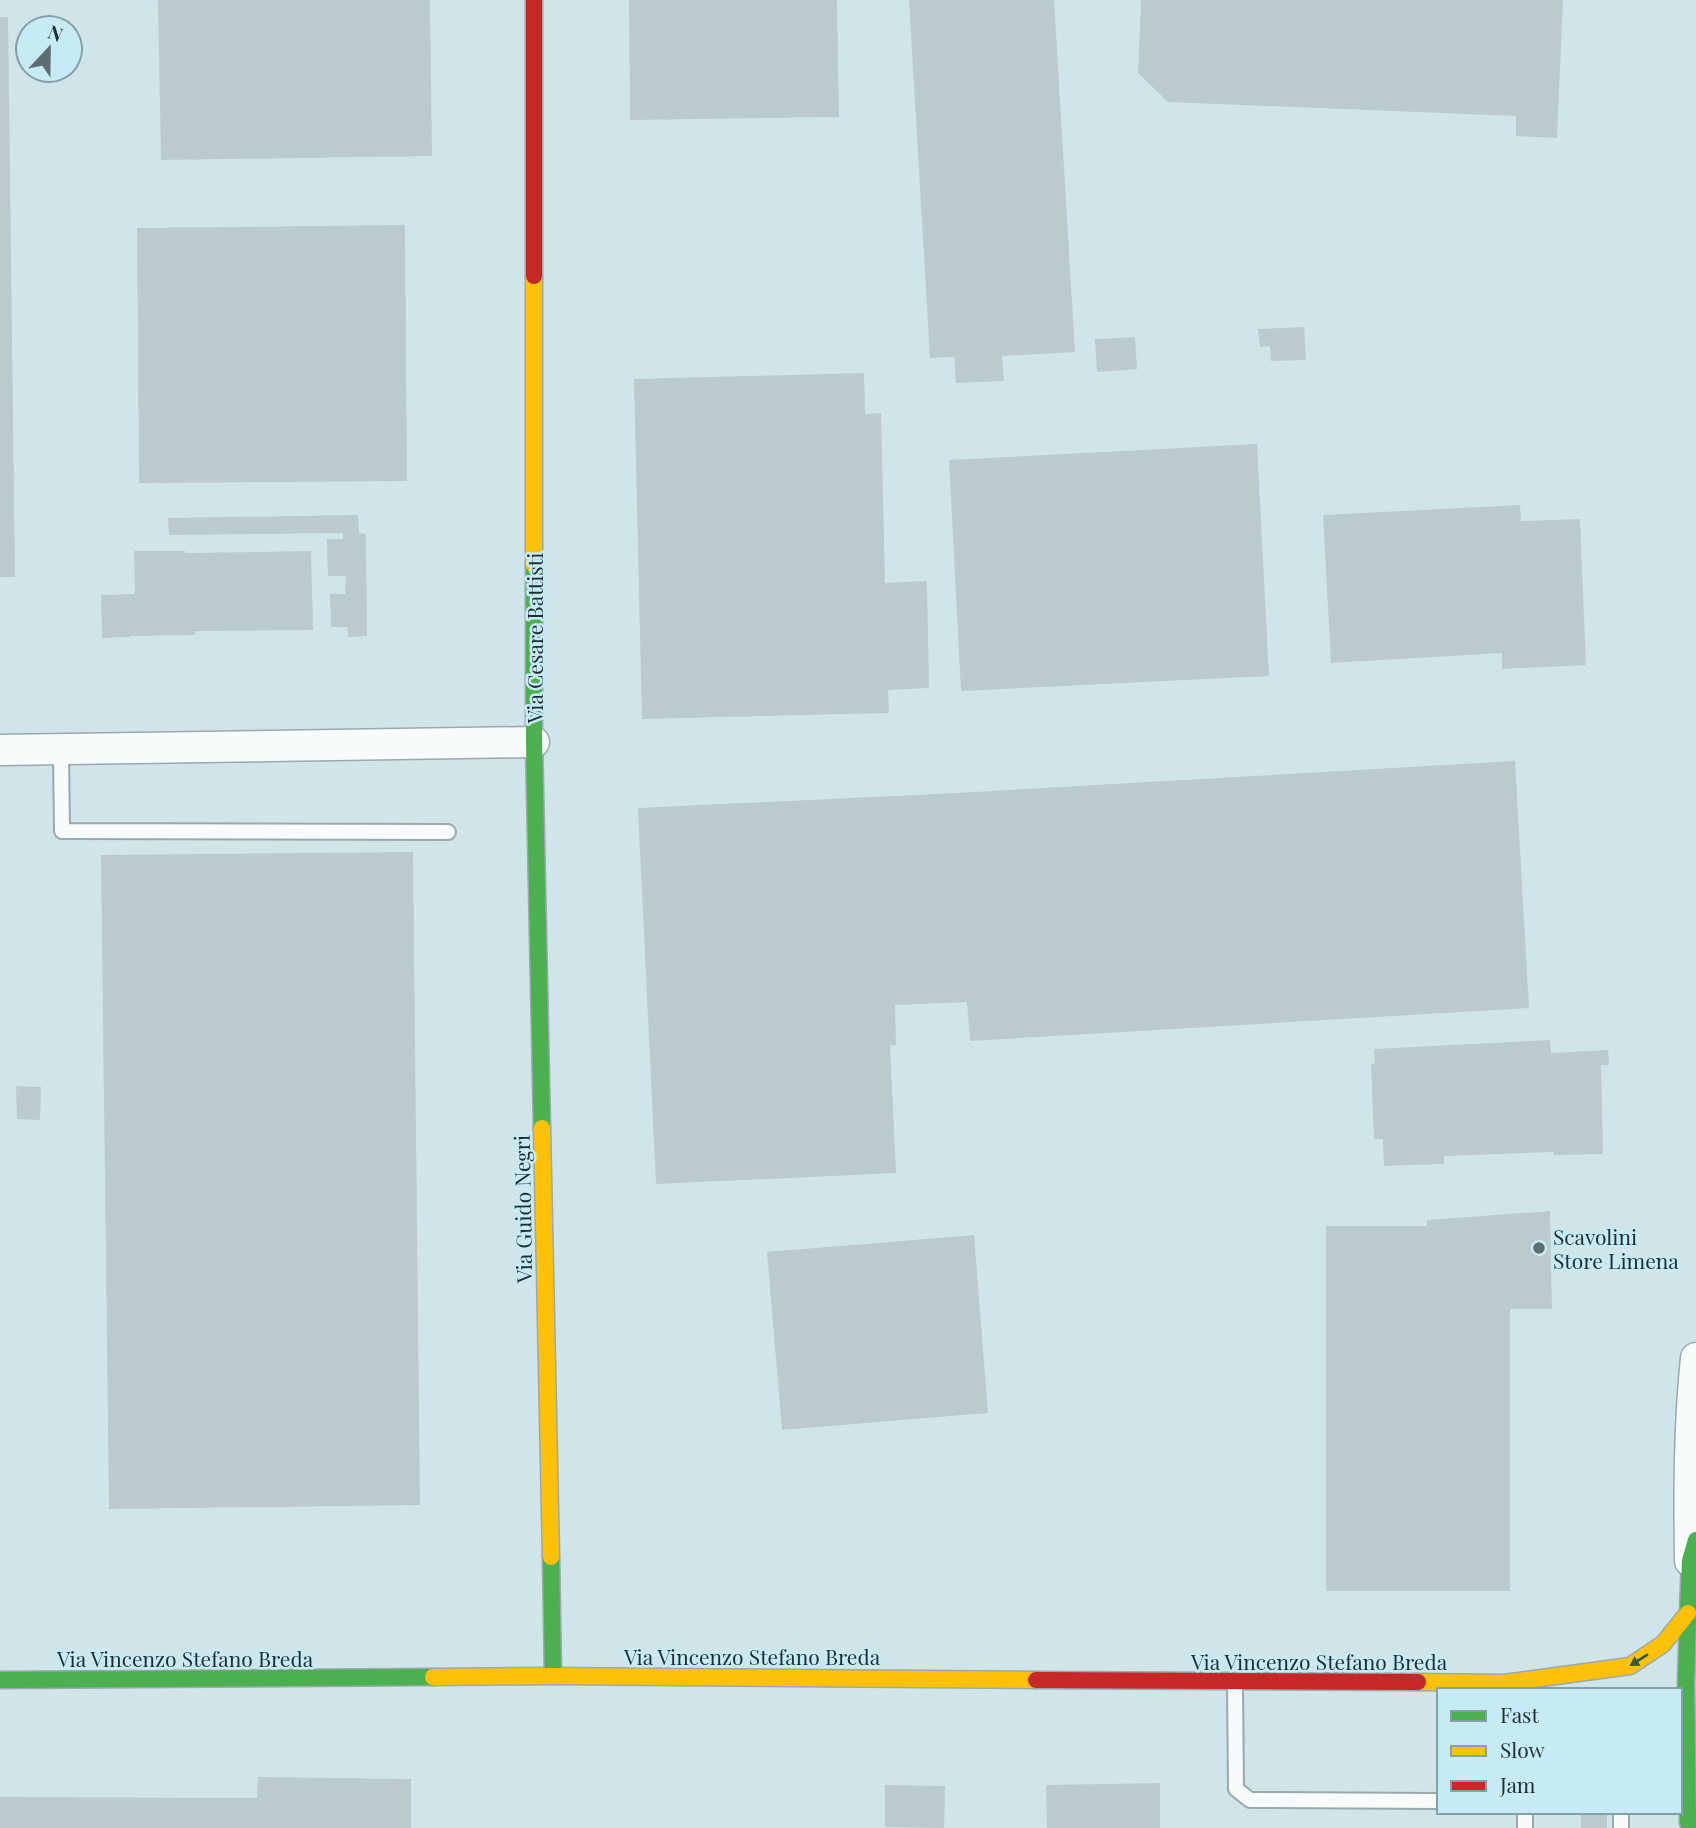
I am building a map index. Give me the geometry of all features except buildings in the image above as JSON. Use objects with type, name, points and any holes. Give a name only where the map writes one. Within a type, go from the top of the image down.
[{"type":"street","name":"Via Cesare Battisti","points":[[0,750],[534,742],[534,0]]},
{"type":"street","name":"Via Guido Negri","points":[[534,742],[552,1676]]},
{"type":"street","points":[[1690,1828],[1683,1770],[1688,1613],[1693,1551],[1689,1485],[1691,1403],[1696,1358]]},
{"type":"street","name":"Via Vincenzo Stefano Breda","points":[[0,1680],[552,1676],[1235,1681],[1486,1687],[1630,1666],[1662,1644],[1688,1613]]},
{"type":"street","name":"Via Vincenzo Stefano Breda","points":[[1504,1683],[1530,1688]]},
{"type":"lane","points":[[61,750],[62,831],[448,832]]},
{"type":"lane","points":[[1235,1681],[1236,1789],[1250,1800],[1437,1801]]},
{"type":"traffic: fast","points":[[534,565],[534,742],[542,1128]]},
{"type":"traffic: fast","points":[[1690,1828],[1686,1684],[1690,1561],[1696,1540]]},
{"type":"traffic: fast","points":[[551,1557],[553,1676]]},
{"type":"traffic: fast","points":[[0,1680],[433,1677]]},
{"type":"traffic: slow","points":[[534,276],[534,565]]},
{"type":"traffic: slow","points":[[542,1128],[551,1557]]},
{"type":"traffic: slow","points":[[1418,1682],[1504,1683],[1630,1666],[1663,1644],[1688,1613]]},
{"type":"traffic: slow","points":[[433,1677],[1036,1680]]},
{"type":"traffic: jam","points":[[534,0],[534,276]]},
{"type":"traffic: jam","points":[[1036,1680],[1418,1682]]},
{"type":"place","name":"Scavolini Store Limena","points":[[1539,1248]]}]
